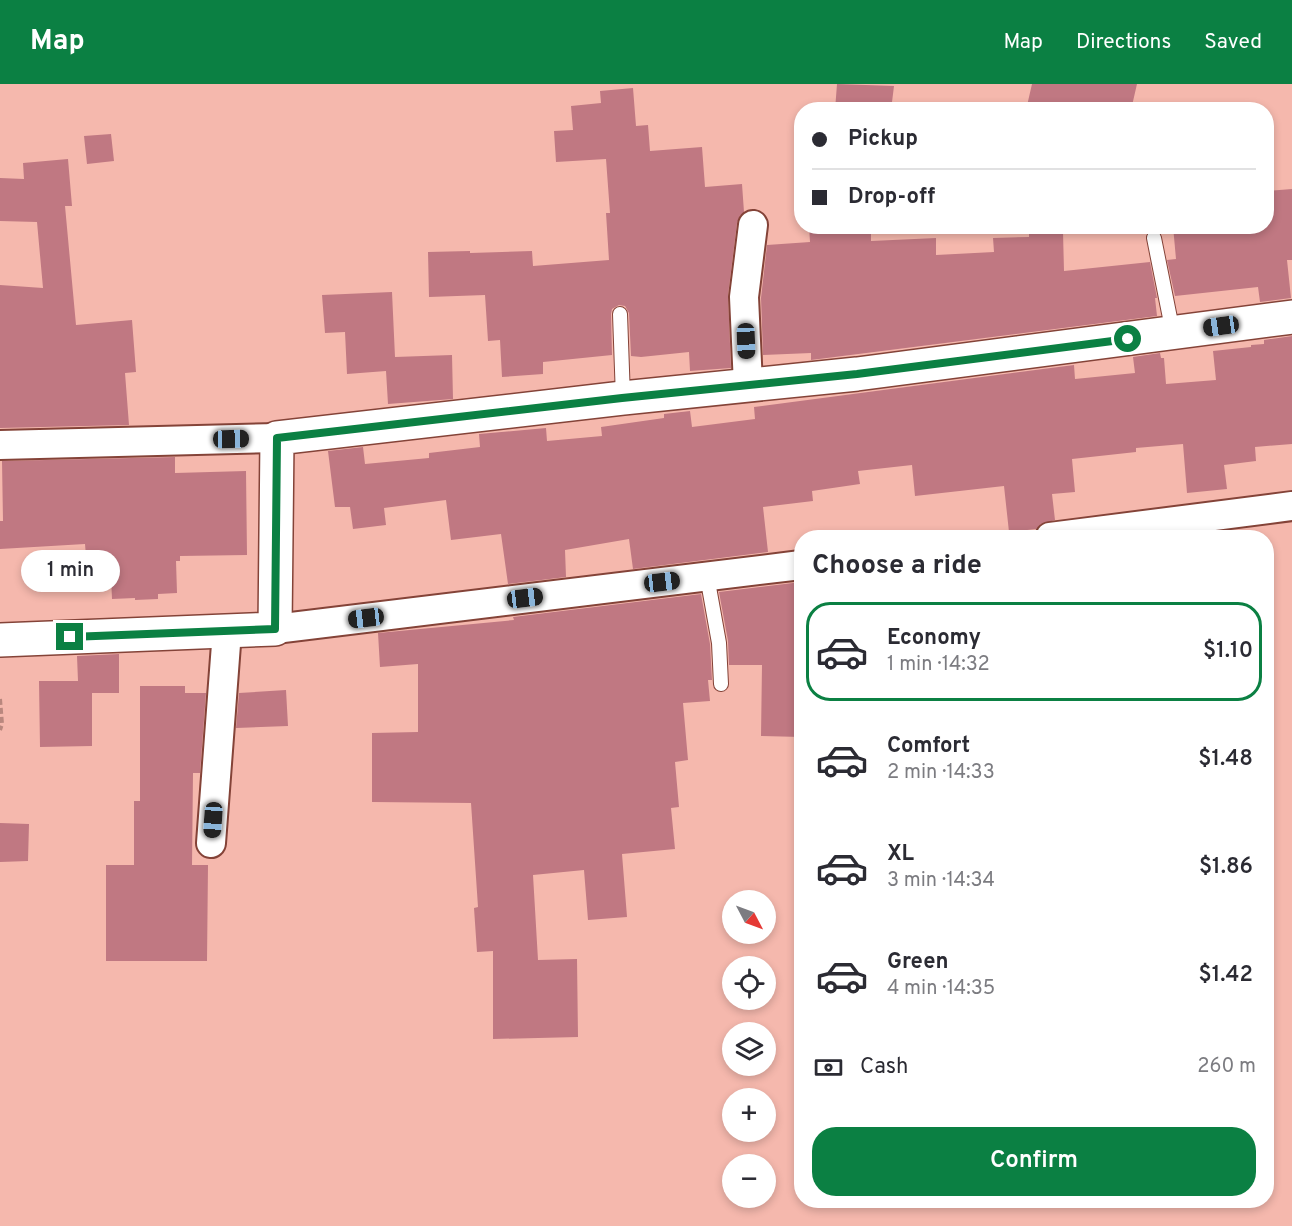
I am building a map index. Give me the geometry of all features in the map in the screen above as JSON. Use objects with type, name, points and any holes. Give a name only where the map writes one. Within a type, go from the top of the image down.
[{"type":"street","points":[[748,385],[744,297],[753,225]]},
{"type":"street","points":[[0,446],[277,438],[622,398],[857,374],[1292,317]]},
{"type":"street","points":[[275,629],[277,438]]},
{"type":"street","points":[[1157,530],[1292,506]]},
{"type":"street","points":[[0,640],[275,629],[794,566]]},
{"type":"street","points":[[211,843],[227,631]]},
{"type":"lane","points":[[1154,238],[1173,333]]},
{"type":"lane","points":[[620,314],[622,398]]},
{"type":"lane","points":[[707,576],[719,643],[721,684]]},
{"type":"path","points":[[0,699],[2,724],[0,730]]},
{"type":"building","points":[[837,84],[894,86],[892,102],[836,102]]},
{"type":"building","points":[[1032,84],[1137,84],[1133,102],[1028,102]]},
{"type":"building","points":[[633,88],[636,126],[648,125],[650,151],[702,147],[705,187],[742,184],[744,212],[737,223],[728,295],[731,368],[690,371],[689,352],[631,356],[629,313],[625,306],[619,305],[612,309],[611,314],[612,355],[543,362],[543,374],[502,377],[500,340],[488,341],[485,295],[429,297],[428,252],[532,251],[533,266],[609,260],[606,213],[610,213],[606,159],[556,162],[554,131],[573,130],[571,106],[601,103],[600,91]]},
{"type":"building","points":[[111,134],[114,161],[87,164],[84,136]]},
{"type":"building","points":[[68,159],[72,206],[65,206],[76,325],[132,320],[136,372],[125,373],[129,425],[0,428],[0,285],[43,288],[37,222],[0,221],[0,178],[24,179],[23,163]]},
{"type":"building","points":[[1292,189],[1292,260],[1287,260],[1291,298],[1260,302],[1258,287],[1175,296],[1167,260],[1176,259],[1174,234],[1274,234],[1274,190]]},
{"type":"building","points":[[810,234],[871,234],[871,241],[936,238],[936,255],[994,252],[993,238],[1029,237],[1029,234],[1063,234],[1064,271],[1150,262],[1157,298],[1155,298],[1157,316],[811,360],[811,353],[763,355],[761,298],[767,245],[810,242]]},
{"type":"building","points":[[392,292],[395,357],[452,355],[453,399],[388,404],[386,371],[347,374],[345,332],[325,333],[322,295]]},
{"type":"building","points":[[1292,336],[1292,444],[1255,447],[1256,461],[1224,465],[1227,489],[1187,493],[1183,444],[1136,448],[1136,452],[1072,459],[1075,492],[1052,494],[1055,520],[1041,524],[1036,529],[1009,530],[1004,486],[915,496],[912,465],[858,471],[860,484],[812,491],[813,501],[763,507],[768,552],[633,569],[629,539],[565,550],[566,577],[508,584],[501,534],[451,540],[446,500],[384,508],[386,525],[353,529],[350,507],[335,507],[328,451],[363,447],[365,464],[429,458],[429,453],[480,447],[479,434],[546,428],[547,441],[602,436],[601,427],[664,418],[664,414],[690,411],[692,427],[755,419],[754,407],[1074,365],[1075,379],[1135,373],[1133,357],[1160,353],[1161,358],[1164,358],[1166,384],[1216,380],[1213,351],[1251,347],[1251,345],[1264,344],[1264,340]]},
{"type":"building","points":[[175,457],[175,473],[246,471],[247,555],[180,556],[180,561],[176,561],[177,593],[158,594],[158,599],[135,600],[135,598],[112,599],[110,554],[86,556],[85,544],[0,549],[0,521],[3,521],[2,461]]},
{"type":"building","points":[[794,583],[794,737],[761,736],[762,665],[729,665],[728,641],[719,592]]},
{"type":"building","points":[[701,594],[710,644],[712,680],[708,680],[710,701],[683,703],[688,760],[675,762],[679,807],[671,808],[675,849],[622,854],[627,917],[588,920],[584,870],[533,875],[538,960],[577,959],[578,1037],[493,1039],[493,951],[477,952],[474,908],[478,907],[471,803],[372,802],[372,733],[418,732],[418,664],[380,667],[378,633],[514,620],[513,617]]},
{"type":"building","points":[[119,654],[119,693],[92,693],[92,746],[40,747],[39,681],[78,681],[77,656]]},
{"type":"building","points":[[140,686],[185,686],[185,693],[206,693],[200,773],[193,773],[192,865],[208,865],[207,961],[106,961],[106,865],[134,865],[134,801],[140,801]]},
{"type":"building","points":[[286,690],[288,726],[236,728],[239,693]]},
{"type":"building","points":[[0,823],[29,824],[28,861],[0,862]]},
{"type":"route","points":[[70,637],[275,629],[277,438],[622,398],[857,374],[1128,339]]}]
